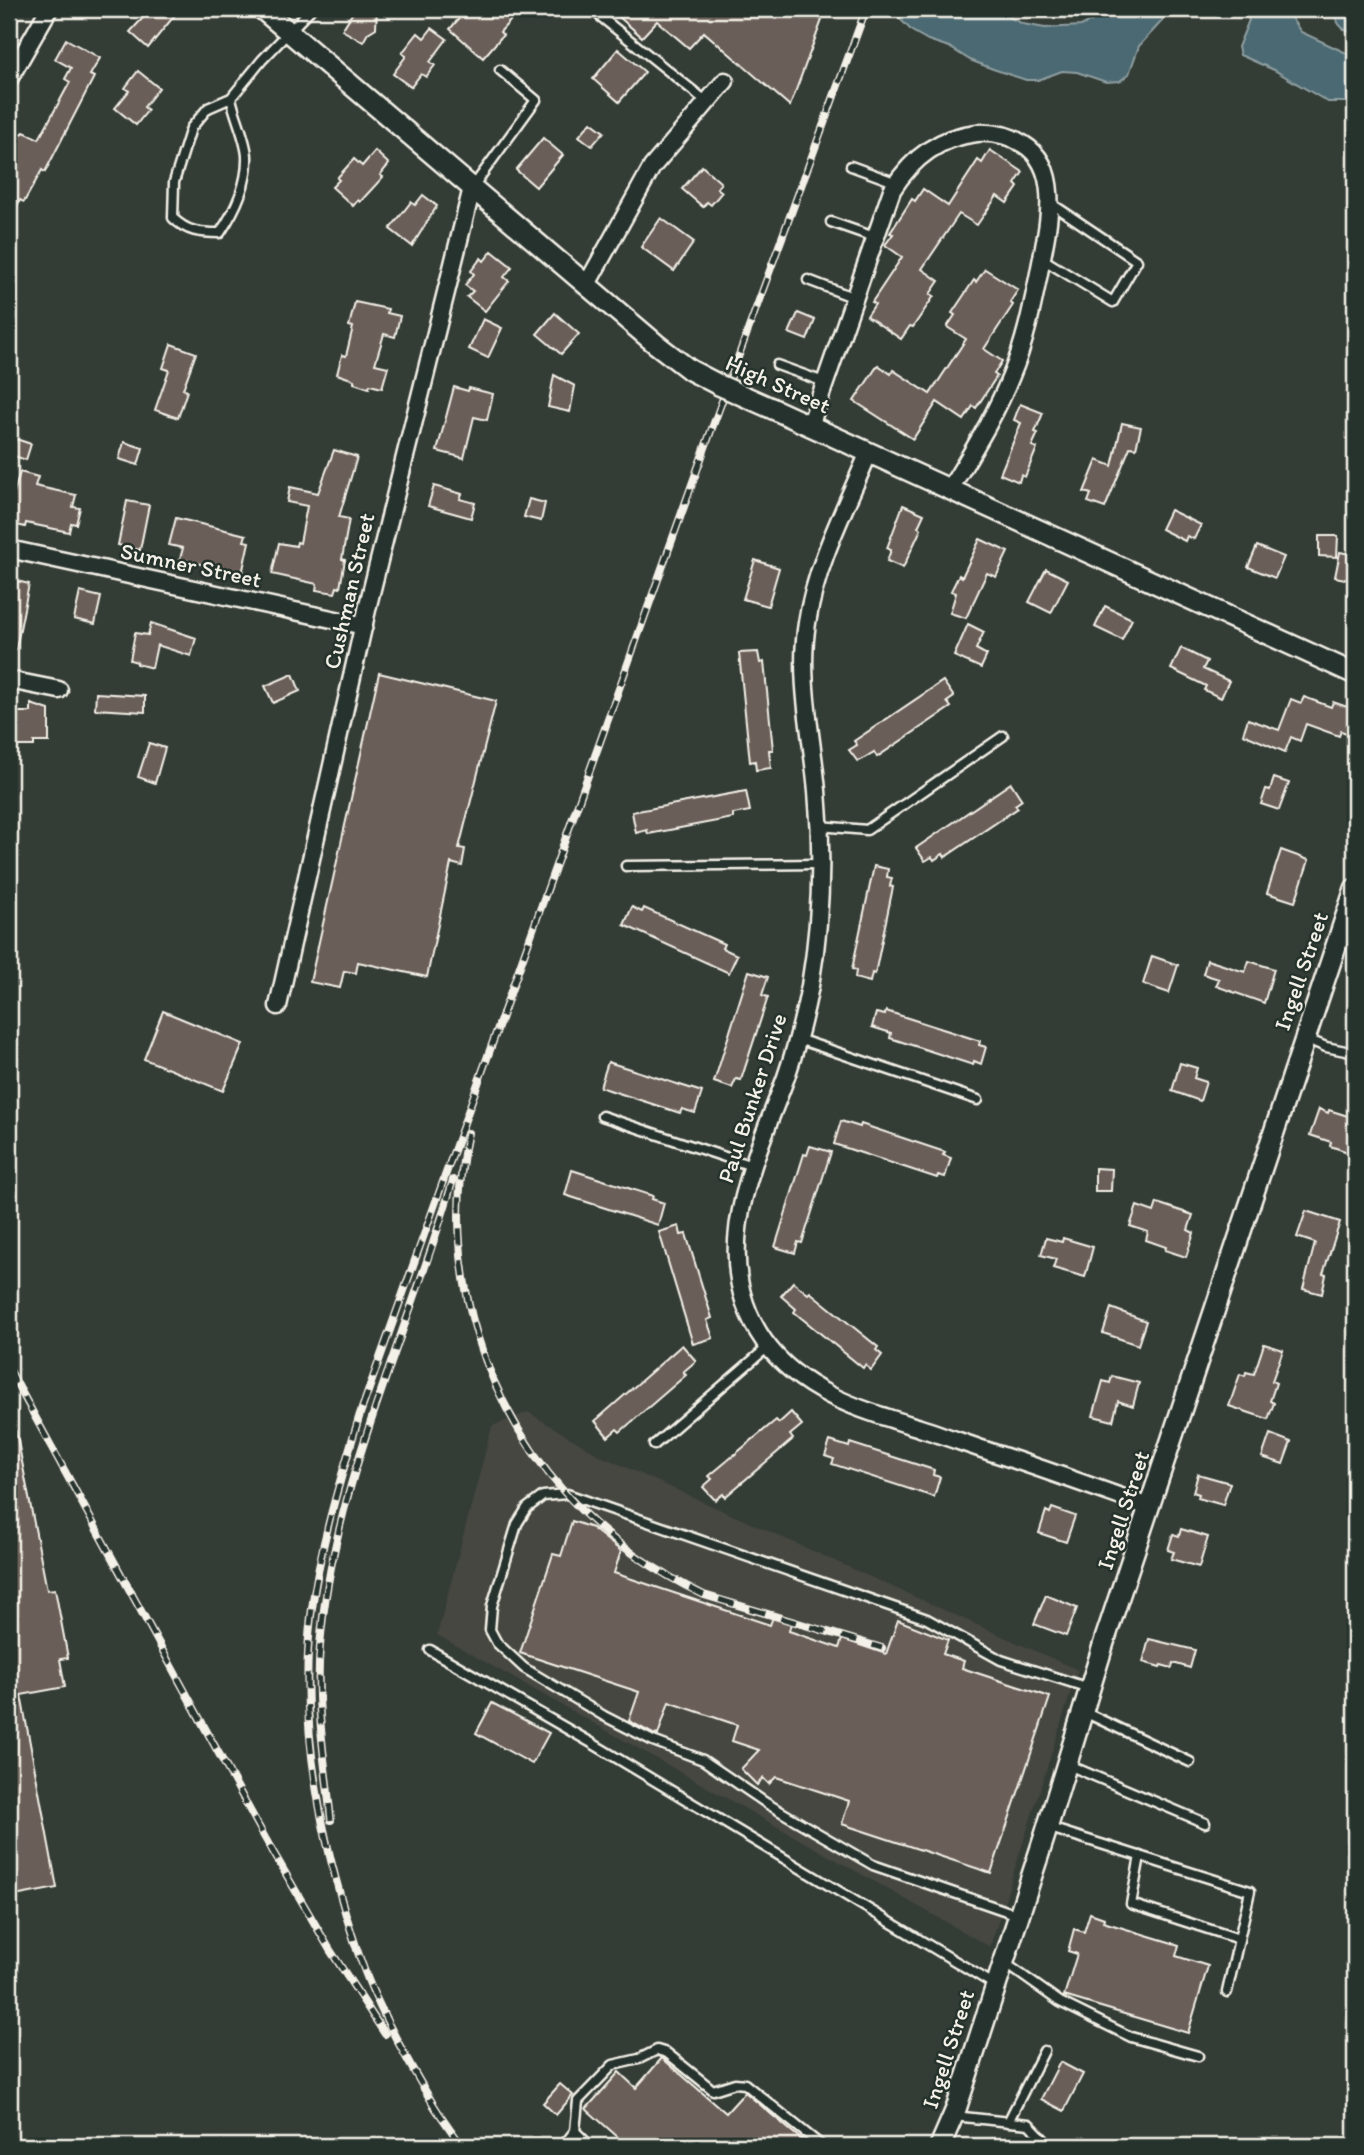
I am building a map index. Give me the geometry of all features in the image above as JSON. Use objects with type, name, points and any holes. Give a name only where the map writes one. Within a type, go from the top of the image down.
[{"type":"street","points":[[9,79],[49,9]]},
{"type":"street","name":"High Street","points":[[262,9],[586,286],[690,370],[1355,674]]},
{"type":"street","points":[[586,286],[652,167],[725,81]]},
{"type":"street","points":[[810,426],[904,170],[934,146],[952,138],[988,132],[1017,140],[1037,156],[1045,175],[1049,202],[1041,258],[1024,339],[1012,375],[993,415],[950,489]]},
{"type":"street","name":"Cushman Street","points":[[278,1006],[364,626],[472,188]]},
{"type":"street","name":"Paul Bunker Drive","points":[[869,452],[829,548],[812,597],[807,623],[806,703],[819,826],[813,970],[798,1039],[752,1166],[739,1216],[737,1262],[746,1304],[769,1346],[800,1377],[822,1392],[854,1408],[1010,1458],[1149,1507]]},
{"type":"street","name":"Sumner Street","points":[[9,549],[364,626]]},
{"type":"street","points":[[9,680],[59,690]]},
{"type":"street","name":"Ingell Street","points":[[940,2146],[953,2116],[1082,1711],[1355,889]]},
{"type":"lane","points":[[231,98],[247,155],[244,184],[229,220],[220,233],[196,233],[181,227],[173,218],[174,182],[191,128],[208,108],[231,98],[289,30],[311,9]]},
{"type":"lane","points":[[592,9],[707,102]]},
{"type":"lane","points":[[472,188],[536,100],[500,70]]},
{"type":"lane","points":[[851,166],[897,183]]},
{"type":"lane","points":[[1041,258],[1113,302],[1137,261],[1049,202]]},
{"type":"lane","points":[[831,222],[877,238]]},
{"type":"lane","points":[[808,280],[855,298]]},
{"type":"lane","points":[[777,365],[824,382]]},
{"type":"lane","points":[[819,826],[867,830],[1003,736]]},
{"type":"lane","points":[[626,866],[819,864]]},
{"type":"lane","points":[[1304,1038],[1326,1047],[1355,1053]]},
{"type":"lane","points":[[798,1039],[978,1100]]},
{"type":"lane","points":[[602,1116],[752,1166]]},
{"type":"lane","points":[[654,1446],[769,1346]]},
{"type":"lane","points":[[1018,1915],[873,1865],[766,1803],[704,1760],[653,1741],[604,1716],[524,1668],[497,1643],[490,1630],[492,1606],[505,1559],[517,1524],[527,1508],[543,1496],[566,1494],[926,1619],[1001,1660],[1090,1688]]},
{"type":"lane","points":[[430,1650],[602,1748],[995,1985]]},
{"type":"lane","points":[[1082,1711],[1190,1762]]},
{"type":"lane","points":[[1066,1764],[1205,1823]]},
{"type":"lane","points":[[1047,1827],[1250,1891],[1227,1992]]},
{"type":"lane","points":[[1140,1856],[1131,1904],[1239,1939]]},
{"type":"lane","points":[[1003,1962],[1060,2002],[1131,2037],[1198,2056]]},
{"type":"lane","points":[[563,2146],[575,2131],[578,2101],[613,2065],[639,2059],[657,2050],[667,2053],[713,2090],[735,2082],[746,2084],[822,2146]]},
{"type":"lane","points":[[1009,2122],[1044,2051]]},
{"type":"lane","points":[[953,2116],[1029,2124],[1050,2146]]},
{"type":"lane","points":[[575,2131],[590,2146]]},
{"type":"shaded area","points":[[528,1412],[599,1455],[1078,1670],[990,1947],[437,1635],[492,1426]]},
{"type":"water","points":[[890,9],[993,9],[1023,24],[1045,28],[1081,26],[1115,9],[1165,9],[1162,21],[1139,46],[1129,74],[1120,81],[1106,82],[1077,72],[1062,71],[1038,80],[1026,80],[993,69],[912,31]]},
{"type":"water","points":[[1242,9],[1285,9],[1301,32],[1355,57],[1355,102],[1328,102],[1274,70],[1240,55],[1238,47],[1249,20]]},
{"type":"water","points":[[1335,9],[1355,9],[1355,34],[1340,26]]},
{"type":"building","points":[[151,9],[180,9],[148,48],[130,32]]},
{"type":"building","points":[[355,9],[377,9],[376,28],[368,33],[363,42],[342,30]]},
{"type":"building","points":[[467,9],[521,9],[500,32],[503,35],[483,58],[450,29]]},
{"type":"building","points":[[610,9],[809,9],[822,20],[790,106],[704,32],[689,48],[657,21],[642,37]]},
{"type":"building","points":[[432,28],[447,39],[430,62],[435,65],[426,77],[421,74],[411,87],[393,74],[406,56],[402,53],[418,33],[424,38]]},
{"type":"building","points":[[66,39],[100,58],[90,75],[94,77],[45,172],[42,170],[24,202],[20,200],[9,222],[9,137],[13,130],[39,139],[70,82],[65,79],[71,68],[55,59]]},
{"type":"building","points":[[618,49],[645,72],[619,102],[593,79]]},
{"type":"building","points":[[138,71],[159,88],[144,107],[148,110],[136,125],[115,108],[129,91],[125,88]]},
{"type":"building","points":[[591,122],[604,132],[592,146],[579,136]]},
{"type":"building","points":[[543,138],[563,155],[536,187],[516,170]]},
{"type":"building","points":[[990,150],[1023,172],[1015,184],[1018,187],[1007,203],[997,196],[977,225],[959,214],[922,269],[939,281],[930,294],[934,296],[913,327],[910,326],[901,339],[867,316],[875,304],[872,302],[902,257],[885,245],[893,234],[890,233],[912,199],[915,201],[923,189],[948,206],[978,160],[982,163]]},
{"type":"building","points":[[375,151],[389,164],[380,175],[383,177],[353,206],[332,187],[354,159],[362,166]]},
{"type":"building","points":[[702,166],[721,183],[717,188],[722,192],[711,205],[707,202],[703,207],[682,189]]},
{"type":"building","points":[[423,195],[437,206],[412,246],[390,229],[411,202],[415,205]]},
{"type":"building","points":[[661,218],[694,242],[674,271],[641,247]]},
{"type":"building","points":[[492,251],[512,267],[504,277],[509,281],[485,311],[467,297],[473,291],[465,285],[474,274],[471,271],[481,258],[484,261]]},
{"type":"building","points":[[985,269],[1018,290],[1010,302],[1013,305],[984,349],[1002,361],[994,374],[997,376],[976,408],[973,406],[964,420],[937,402],[913,439],[854,401],[878,365],[891,374],[893,370],[930,394],[966,339],[947,327],[955,315],[952,313],[974,280],[976,282]]},
{"type":"building","points":[[355,302],[388,309],[387,313],[400,316],[395,337],[384,334],[375,364],[388,367],[382,388],[370,385],[369,388],[337,374],[342,355],[346,356],[353,327],[349,326]]},
{"type":"building","points":[[555,313],[579,334],[561,354],[537,334]]},
{"type":"building","points":[[798,313],[815,320],[807,340],[789,333]]},
{"type":"building","points":[[483,319],[502,328],[488,358],[469,349]]},
{"type":"building","points":[[171,344],[196,353],[183,389],[187,391],[178,418],[155,410],[169,370],[163,368]]},
{"type":"building","points":[[554,375],[575,386],[570,412],[548,407]]},
{"type":"building","points":[[454,387],[493,394],[487,420],[474,417],[464,458],[437,451]]},
{"type":"building","points":[[1020,404],[1043,413],[1032,446],[1037,448],[1025,477],[1021,475],[1019,482],[1000,474],[1021,423],[1014,420]]},
{"type":"building","points":[[1122,423],[1141,427],[1136,448],[1130,447],[1105,508],[1088,502],[1091,494],[1084,492],[1097,460],[1112,466]]},
{"type":"building","points":[[16,439],[31,444],[26,460],[11,455]]},
{"type":"building","points":[[124,442],[143,448],[138,465],[119,459]]},
{"type":"building","points":[[334,450],[357,457],[339,517],[349,519],[340,588],[337,587],[335,593],[316,590],[317,584],[272,574],[279,543],[296,546],[297,542],[300,543],[307,506],[287,502],[290,487],[318,493]]},
{"type":"building","points":[[20,472],[38,477],[35,486],[76,495],[73,507],[80,508],[76,524],[71,523],[69,532],[26,523],[25,527],[9,523],[10,507]]},
{"type":"building","points":[[434,486],[462,494],[460,499],[475,503],[471,518],[428,506]]},
{"type":"building","points":[[529,499],[545,503],[541,521],[524,517]]},
{"type":"building","points":[[127,501],[149,505],[140,550],[118,545]]},
{"type":"building","points":[[903,505],[924,514],[918,527],[921,529],[903,568],[887,561],[891,550],[887,548]]},
{"type":"building","points":[[1170,510],[1201,525],[1194,539],[1187,536],[1185,541],[1161,529]]},
{"type":"building","points":[[176,518],[246,535],[244,541],[249,542],[242,574],[180,559],[183,548],[169,545]]},
{"type":"building","points":[[1319,536],[1338,536],[1337,557],[1319,556]]},
{"type":"building","points":[[980,539],[1008,552],[996,577],[987,573],[966,618],[950,613],[956,593],[951,591],[959,575],[962,577]]},
{"type":"building","points":[[1257,546],[1284,557],[1275,578],[1248,567]]},
{"type":"building","points":[[1340,552],[1355,555],[1355,581],[1335,577]]},
{"type":"building","points":[[755,560],[779,568],[768,606],[743,599]]},
{"type":"building","points":[[1046,569],[1068,580],[1051,613],[1029,602]]},
{"type":"building","points":[[9,579],[29,584],[16,649],[9,648]]},
{"type":"building","points":[[80,592],[101,597],[95,624],[74,619]]},
{"type":"building","points":[[1105,606],[1132,619],[1122,640],[1095,627]]},
{"type":"building","points":[[151,623],[196,638],[191,656],[157,645],[152,668],[130,660],[135,633],[148,635]]},
{"type":"building","points":[[968,624],[984,632],[976,649],[987,655],[981,668],[954,656]]},
{"type":"building","points":[[1181,648],[1207,661],[1203,669],[1229,681],[1221,698],[1204,690],[1206,686],[1171,669]]},
{"type":"building","points":[[758,652],[760,663],[764,662],[773,750],[769,750],[771,768],[756,770],[755,761],[750,762],[739,653]]},
{"type":"building","points":[[379,673],[496,701],[459,848],[465,849],[462,866],[451,863],[427,977],[358,962],[356,973],[344,971],[340,988],[310,982]]},
{"type":"building","points":[[293,674],[300,691],[273,703],[265,686]]},
{"type":"building","points":[[943,681],[954,697],[947,702],[951,707],[877,757],[874,752],[858,762],[849,750],[857,745],[854,741]]},
{"type":"building","points":[[96,693],[145,696],[145,712],[95,709]]},
{"type":"building","points":[[1304,697],[1331,707],[1333,702],[1350,708],[1349,712],[1355,714],[1355,736],[1341,731],[1339,736],[1306,724],[1300,741],[1291,737],[1285,752],[1243,734],[1248,719],[1279,730],[1291,699],[1301,703]]},
{"type":"building","points":[[31,704],[49,710],[49,742],[18,746],[18,712],[31,712]]},
{"type":"building","points":[[149,743],[165,748],[155,783],[138,777]]},
{"type":"building","points":[[1274,778],[1289,783],[1279,810],[1261,804],[1266,789],[1270,790]]},
{"type":"building","points":[[1011,783],[1022,800],[1015,805],[1018,808],[945,857],[943,854],[934,860],[932,857],[925,861],[916,848]]},
{"type":"building","points":[[746,791],[750,811],[733,814],[733,818],[648,834],[647,830],[636,833],[632,812]]},
{"type":"building","points":[[1281,850],[1309,860],[1295,902],[1267,893]]},
{"type":"building","points":[[874,866],[888,869],[887,877],[892,878],[890,886],[893,887],[875,974],[872,973],[870,982],[855,978],[856,970],[852,969]]},
{"type":"building","points":[[632,907],[642,912],[644,908],[724,944],[722,948],[737,955],[729,973],[624,925]]},
{"type":"building","points":[[1152,956],[1178,965],[1169,993],[1143,984]]},
{"type":"building","points":[[1207,960],[1245,972],[1249,961],[1274,969],[1264,1003],[1216,986],[1219,979],[1203,974]]},
{"type":"building","points":[[749,971],[768,977],[762,995],[768,997],[741,1080],[736,1079],[732,1088],[714,1082]]},
{"type":"building","points":[[163,1011],[243,1044],[223,1091],[144,1059]]},
{"type":"building","points":[[886,1011],[980,1041],[979,1045],[986,1047],[981,1064],[974,1061],[973,1065],[890,1038],[891,1033],[872,1027],[876,1013],[885,1015]]},
{"type":"building","points":[[608,1062],[702,1092],[695,1113],[682,1109],[680,1113],[600,1087]]},
{"type":"building","points":[[1180,1063],[1197,1068],[1194,1078],[1206,1082],[1200,1101],[1172,1091]]},
{"type":"building","points":[[1319,1109],[1354,1118],[1350,1131],[1355,1133],[1348,1152],[1330,1146],[1331,1142],[1310,1135]]},
{"type":"building","points":[[841,1121],[860,1127],[861,1124],[945,1152],[943,1155],[951,1158],[945,1177],[938,1175],[937,1178],[834,1144]]},
{"type":"building","points":[[810,1146],[831,1152],[802,1243],[798,1242],[795,1253],[775,1247],[804,1154],[807,1155]]},
{"type":"building","points":[[1095,1168],[1112,1169],[1111,1191],[1095,1191]]},
{"type":"building","points":[[572,1170],[653,1196],[652,1199],[664,1203],[658,1225],[565,1195]]},
{"type":"building","points":[[1157,1203],[1193,1215],[1188,1230],[1194,1233],[1186,1257],[1146,1240],[1148,1232],[1130,1226],[1137,1206],[1154,1212]]},
{"type":"building","points":[[1306,1211],[1340,1222],[1323,1274],[1326,1275],[1322,1294],[1303,1289],[1315,1243],[1297,1237]]},
{"type":"building","points":[[679,1226],[681,1235],[686,1234],[712,1318],[707,1320],[713,1338],[693,1344],[659,1232]]},
{"type":"building","points":[[1046,1238],[1062,1242],[1063,1238],[1093,1247],[1085,1277],[1053,1268],[1056,1259],[1041,1255]]},
{"type":"building","points":[[793,1282],[808,1294],[810,1292],[878,1347],[876,1350],[882,1355],[871,1370],[865,1365],[863,1368],[794,1312],[796,1309],[781,1296]]},
{"type":"building","points":[[1111,1308],[1146,1321],[1138,1345],[1103,1333]]},
{"type":"building","points":[[1264,1344],[1283,1350],[1272,1381],[1276,1383],[1270,1401],[1274,1403],[1268,1419],[1229,1406],[1240,1374],[1254,1374]]},
{"type":"building","points":[[682,1345],[696,1361],[683,1372],[686,1375],[620,1432],[617,1429],[608,1437],[595,1421]]},
{"type":"building","points":[[1112,1376],[1139,1383],[1133,1406],[1118,1401],[1113,1421],[1093,1416],[1103,1381],[1110,1383]]},
{"type":"building","points":[[791,1412],[802,1425],[790,1435],[793,1439],[725,1497],[723,1494],[715,1500],[703,1487],[712,1479],[709,1476],[776,1420],[779,1423]]},
{"type":"building","points":[[16,1431],[47,1590],[55,1589],[68,1658],[60,1659],[65,1687],[21,1695],[57,1888],[9,1897],[9,1432]]},
{"type":"building","points":[[1270,1434],[1291,1442],[1283,1464],[1262,1457]]},
{"type":"building","points":[[830,1441],[849,1447],[850,1443],[934,1470],[933,1475],[940,1477],[934,1497],[832,1464],[834,1459],[825,1456]]},
{"type":"building","points":[[1198,1474],[1230,1483],[1223,1505],[1198,1498],[1199,1494],[1193,1492]]},
{"type":"building","points":[[1052,1508],[1075,1516],[1066,1542],[1039,1533],[1046,1511],[1050,1513]]},
{"type":"building","points":[[572,1521],[592,1528],[621,1551],[614,1573],[770,1625],[773,1617],[791,1623],[789,1631],[839,1648],[842,1639],[886,1654],[898,1620],[948,1640],[943,1654],[964,1661],[962,1668],[1050,1697],[991,1873],[842,1824],[849,1801],[776,1777],[769,1784],[763,1778],[757,1785],[741,1769],[759,1750],[732,1741],[737,1725],[669,1702],[658,1735],[653,1734],[629,1721],[639,1692],[520,1653],[553,1554],[561,1556]]},
{"type":"building","points":[[1181,1529],[1208,1537],[1199,1567],[1171,1559],[1174,1552],[1168,1550],[1173,1534],[1179,1536]]},
{"type":"building","points":[[1046,1595],[1077,1608],[1066,1636],[1034,1624]]},
{"type":"building","points":[[1149,1639],[1195,1650],[1190,1668],[1173,1663],[1172,1668],[1160,1667],[1143,1662]]},
{"type":"building","points":[[492,1703],[549,1733],[532,1764],[476,1733]]},
{"type":"building","points":[[1090,1913],[1104,1918],[1103,1922],[1179,1945],[1176,1956],[1208,1966],[1188,2033],[1064,1996],[1077,1954],[1068,1951],[1074,1929],[1084,1932]]},
{"type":"building","points":[[662,2058],[726,2113],[745,2092],[809,2146],[628,2146],[586,2109],[619,2072],[636,2088]]},
{"type":"building","points":[[1060,2062],[1083,2074],[1064,2111],[1041,2099]]},
{"type":"building","points":[[560,2084],[573,2095],[556,2115],[543,2103]]},
{"type":"railway","points":[[438,2112],[398,2043],[368,1979],[346,1915],[327,1842],[313,1767],[307,1692],[311,1616],[319,1565],[360,1414],[711,431],[866,9]]},
{"type":"railway","points":[[468,1133],[460,1184],[460,1235],[465,1286],[477,1336],[495,1385],[519,1430],[548,1473],[582,1511],[610,1536],[639,1558],[687,1587],[704,1595],[882,1648]]},
{"type":"railway","points":[[331,1820],[319,1690],[320,1646],[328,1586],[340,1526],[356,1468],[453,1180]]},
{"type":"railway","points":[[9,1369],[265,1838],[330,1950],[385,2034]]},
{"type":"railway","points":[[434,2106],[462,2146]]}]
